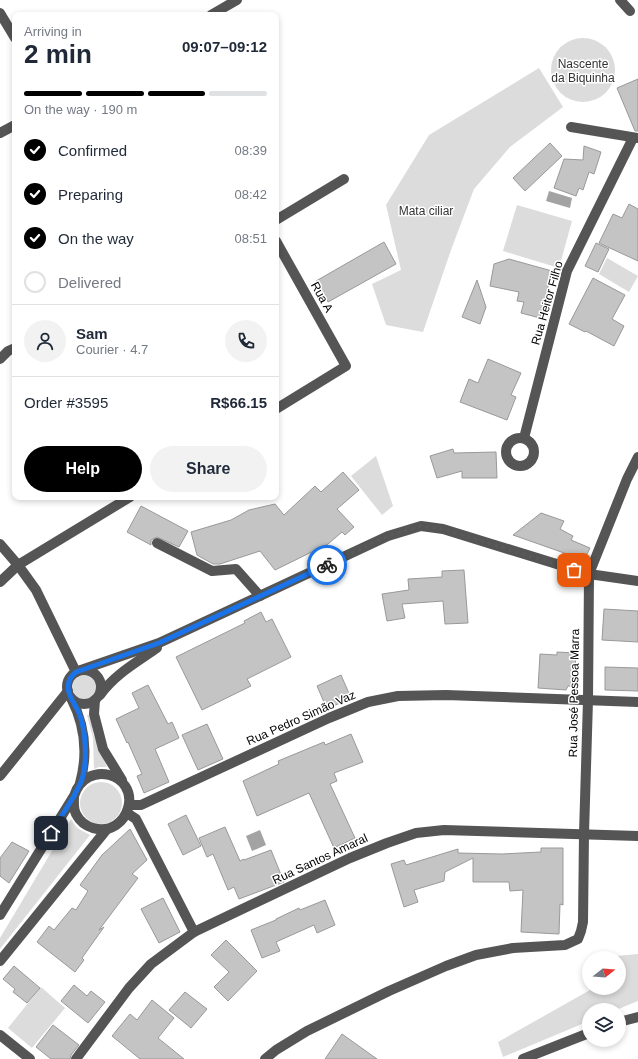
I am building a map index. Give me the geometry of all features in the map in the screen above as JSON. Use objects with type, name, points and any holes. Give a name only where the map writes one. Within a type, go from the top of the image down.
[{"type":"street","points":[[216,12],[237,0]]},
{"type":"street","points":[[620,0],[630,11]]},
{"type":"street","points":[[0,13],[12,33]]},
{"type":"street","points":[[0,133],[12,127]]},
{"type":"street","points":[[571,127],[636,138]]},
{"type":"street","name":"Rua Heitor Filho","points":[[524,438],[567,271],[636,138]]},
{"type":"street","points":[[279,218],[344,180]]},
{"type":"street","name":"Rua A","points":[[279,246],[346,366],[279,407]]},
{"type":"street","points":[[0,359],[12,349]]},
{"type":"street","name":"Rua José Pessoa Marra","points":[[265,1059],[276,1050],[307,1031],[389,991],[446,966],[476,955],[513,948],[565,945],[578,939],[583,922],[589,574],[627,479],[638,457]]},
{"type":"street","points":[[627,479],[638,481]]},
{"type":"street","points":[[0,582],[18,564],[125,500]]},
{"type":"street","points":[[80,783],[83,773],[85,753],[83,730],[79,713],[69,694],[69,680],[79,671],[163,642],[388,536],[421,526],[443,529],[589,574],[638,581]]},
{"type":"street","points":[[157,543],[212,572],[236,569],[260,596]]},
{"type":"street","points":[[0,544],[18,564],[36,590],[79,671]]},
{"type":"street","points":[[69,694],[74,701],[85,704],[90,703],[97,698],[107,685],[119,674],[163,642]]},
{"type":"street","points":[[74,796],[76,814],[89,826],[98,829],[107,829],[115,826],[122,820],[128,809],[129,796],[103,749],[94,714],[101,685],[100,680],[92,672],[79,671]]},
{"type":"street","points":[[0,776],[69,694]]},
{"type":"street","name":"Rua Pedro Simão Vaz","points":[[128,809],[141,805],[329,718],[368,702],[398,696],[446,695],[638,702]]},
{"type":"street","points":[[0,915],[74,796],[80,783],[87,777],[104,773],[116,778],[125,787]]},
{"type":"street","points":[[128,809],[136,819],[194,932]]},
{"type":"street","points":[[0,961],[107,829]]},
{"type":"street","name":"Rua Santos Amaral","points":[[76,1059],[129,988],[151,964],[194,932],[350,858],[387,843],[416,833],[444,830],[638,836]]},
{"type":"street","points":[[626,1020],[638,1017]]},
{"type":"street","points":[[0,1035],[30,1059]]},
{"type":"street","points":[[523,1059],[582,1036]]},
{"type":"green space","name":"Nascente da Biquinha","points":[[583,38],[595,40],[606,47],[613,58],[615,70],[613,82],[606,93],[595,100],[583,102],[571,100],[560,93],[553,82],[551,70],[553,58],[560,47],[571,40]]},
{"type":"green space","name":"Mata ciliar","points":[[539,68],[563,107],[510,147],[474,189],[423,332],[386,325],[372,284],[401,270],[386,205],[429,135]]},
{"type":"green space","points":[[517,205],[572,221],[559,268],[503,251]]},
{"type":"green space","points":[[607,258],[638,276],[629,292],[599,274]]},
{"type":"green space","points":[[376,456],[393,506],[382,515],[351,476]]},
{"type":"green space","points":[[84,674],[93,678],[97,687],[93,696],[84,700],[75,696],[71,687],[75,678]]},
{"type":"green space","points":[[87,715],[91,715],[93,734],[107,767],[99,767],[94,769],[93,738]]},
{"type":"green space","points":[[97,782],[105,782],[113,785],[119,791],[122,803],[119,815],[113,821],[105,824],[97,824],[89,821],[83,815],[80,807],[80,799],[83,791],[89,785]]},
{"type":"green space","points":[[71,819],[77,828],[90,835],[0,949],[0,938]]},
{"type":"green space","points":[[638,954],[638,1001],[626,1006],[626,1003],[582,1003],[582,1024],[503,1057],[498,1042],[582,995],[626,995],[626,955]]},
{"type":"green space","points":[[41,987],[65,1008],[32,1048],[8,1028]]},
{"type":"shaded area","points":[[549,191],[572,198],[570,208],[546,201]]},
{"type":"shaded area","points":[[260,830],[266,845],[252,851],[246,836]]},
{"type":"building","points":[[638,79],[638,131],[635,131],[617,88]]},
{"type":"building","points":[[550,143],[562,156],[525,191],[513,178]]},
{"type":"building","points":[[584,146],[601,152],[594,174],[589,172],[583,190],[579,188],[576,196],[554,188],[564,159],[583,160]]},
{"type":"building","points":[[629,204],[638,209],[638,261],[599,243],[613,214],[622,218]]},
{"type":"building","points":[[384,242],[396,264],[328,302],[316,281]]},
{"type":"building","points":[[596,243],[609,249],[598,272],[585,266]]},
{"type":"building","points":[[509,259],[552,271],[540,318],[521,313],[524,302],[517,301],[519,292],[490,286],[494,264]]},
{"type":"building","points":[[593,278],[625,295],[612,319],[624,326],[614,346],[569,324]]},
{"type":"building","points":[[477,280],[486,307],[480,324],[462,317]]},
{"type":"building","points":[[488,359],[521,373],[511,395],[516,397],[507,420],[460,402],[469,379],[478,383]]},
{"type":"building","points":[[453,449],[454,453],[496,452],[497,478],[462,478],[462,471],[437,478],[430,456]]},
{"type":"building","points":[[343,472],[359,490],[337,509],[354,527],[345,535],[342,532],[328,544],[275,570],[260,551],[220,564],[213,564],[197,555],[191,532],[231,520],[249,510],[275,504],[284,515],[315,486],[321,492]]},
{"type":"building","points":[[141,506],[188,531],[179,547],[157,537],[151,540],[151,545],[127,532]]},
{"type":"building","points":[[541,513],[564,521],[560,529],[573,536],[571,540],[590,548],[584,560],[566,556],[567,554],[513,535]]},
{"type":"building","points":[[464,570],[468,623],[445,624],[443,601],[402,604],[405,618],[387,621],[382,594],[409,590],[408,579],[442,577],[442,571]]},
{"type":"building","points":[[604,609],[638,611],[638,642],[602,640]]},
{"type":"building","points":[[261,612],[266,622],[272,619],[291,657],[247,679],[251,686],[202,710],[176,657],[245,623],[244,621]]},
{"type":"building","points":[[557,652],[576,653],[574,686],[568,686],[566,690],[538,688],[540,654],[557,655]]},
{"type":"building","points":[[605,667],[638,668],[638,691],[605,690]]},
{"type":"building","points":[[341,675],[351,698],[327,709],[317,686]]},
{"type":"building","points":[[148,685],[168,724],[172,722],[179,738],[155,749],[169,782],[144,793],[137,776],[142,774],[116,719],[139,708],[132,693]]},
{"type":"building","points":[[207,724],[223,759],[198,770],[182,735]]},
{"type":"building","points":[[351,734],[363,762],[334,773],[337,781],[330,784],[355,838],[334,848],[309,793],[257,816],[243,781],[279,764],[278,761],[324,742],[325,745]]},
{"type":"building","points":[[186,815],[201,846],[183,855],[168,824]]},
{"type":"building","points":[[225,827],[240,861],[271,850],[284,882],[239,899],[234,887],[228,890],[213,854],[207,857],[199,838]]},
{"type":"building","points":[[130,829],[147,860],[132,874],[138,878],[99,930],[104,927],[82,958],[84,960],[75,972],[37,942],[49,926],[54,930],[72,908],[76,910],[88,891],[80,885],[102,855]]},
{"type":"building","points":[[12,842],[29,851],[9,883],[0,876],[0,858]]},
{"type":"building","points":[[541,848],[563,848],[563,905],[560,904],[559,934],[521,932],[523,890],[510,891],[509,882],[473,882],[473,858],[445,872],[444,881],[414,890],[418,902],[404,907],[391,864],[404,860],[406,865],[458,849],[458,853],[502,854],[541,852]]},
{"type":"building","points":[[163,898],[180,932],[159,943],[141,909]]},
{"type":"building","points":[[325,900],[335,925],[317,933],[314,925],[276,942],[280,951],[262,958],[251,930],[276,920],[299,908],[300,910]]},
{"type":"building","points":[[226,940],[257,971],[228,1001],[214,987],[229,972],[211,955]]},
{"type":"building","points":[[14,966],[40,988],[27,1003],[13,992],[15,989],[3,979]]},
{"type":"building","points":[[74,985],[87,996],[91,991],[105,1002],[88,1023],[61,1001]]},
{"type":"building","points":[[185,992],[207,1009],[191,1028],[169,1010]]},
{"type":"building","points":[[152,1000],[174,1018],[158,1038],[184,1059],[140,1059],[112,1036],[130,1014],[137,1020]]},
{"type":"building","points":[[53,1025],[79,1045],[71,1055],[70,1059],[51,1059],[36,1047]]},
{"type":"building","points":[[342,1034],[377,1059],[325,1059]]},
{"type":"way so far","points":[[327,565],[388,536],[421,526],[443,529],[574,570]]},
{"type":"route","points":[[51,833],[74,796],[83,773],[85,753],[83,730],[79,713],[68,691],[69,680],[76,672],[159,643],[327,565]]}]
